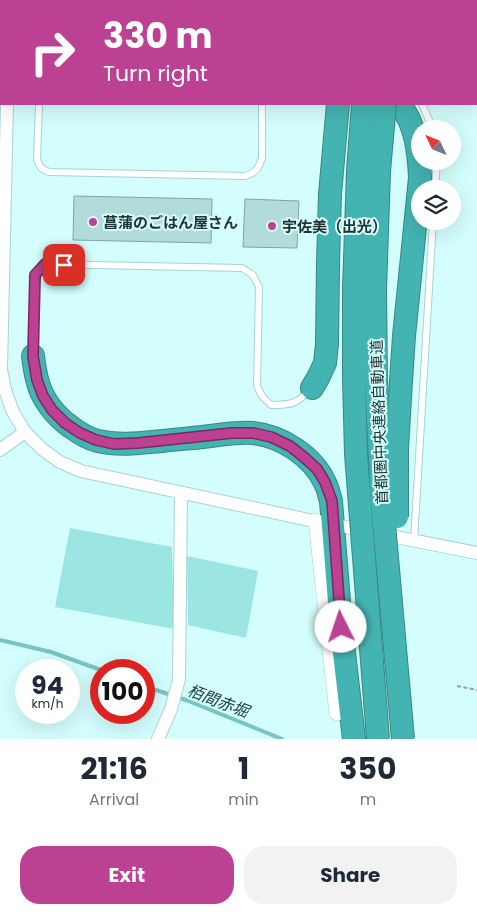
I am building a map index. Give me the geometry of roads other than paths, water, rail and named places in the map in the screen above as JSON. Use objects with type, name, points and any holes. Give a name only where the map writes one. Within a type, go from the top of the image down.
[{"type":"highway","points":[[312,388],[324,363],[327,344],[330,194],[338,105]]},
{"type":"highway","name":"首都圏中央連絡自動車道","points":[[364,105],[358,170],[354,289],[354,379],[356,454],[378,739]]},
{"type":"highway","name":"首都圏中央連絡自動車道","points":[[385,105],[379,171],[375,290],[376,379],[382,501],[404,739]]},
{"type":"highway","points":[[400,105],[413,130],[418,153],[420,178],[404,336],[397,448],[397,558],[405,693],[404,739]]},
{"type":"highway","points":[[33,356],[37,380],[43,396],[52,410],[65,423],[80,433],[96,440],[114,444],[138,443],[232,433],[253,433],[271,437],[290,446],[317,469],[325,482],[332,501],[341,627],[354,739]]},
{"type":"street","points":[[7,105],[1,369],[5,390],[13,412],[25,432],[42,449],[60,462],[81,471],[320,522],[337,713]]},
{"type":"street","points":[[0,450],[25,432]]},
{"type":"street","points":[[158,739],[171,709],[179,679],[181,493]]},
{"type":"street","points":[[341,526],[477,553]]},
{"type":"lane","points":[[39,105],[38,160],[41,168],[49,172],[245,176],[253,174],[262,158],[262,105]]},
{"type":"lane","points":[[422,105],[429,120]]},
{"type":"lane","points":[[414,541],[432,230]]},
{"type":"lane","points":[[33,356],[35,275],[45,264],[242,268],[253,275],[258,287],[257,386],[262,396],[272,405],[285,405],[303,398],[312,388]]},
{"type":"waterway","name":"栢間赤堀","points":[[0,640],[51,652],[90,666]]},
{"type":"waterway","name":"栢間赤堀","points":[[155,690],[186,700],[282,739]]},
{"type":"place","name":"菖蒲のごはん屋さん","points":[[93,222]]},
{"type":"place","name":"宇佐美（出光）","points":[[272,226]]}]
